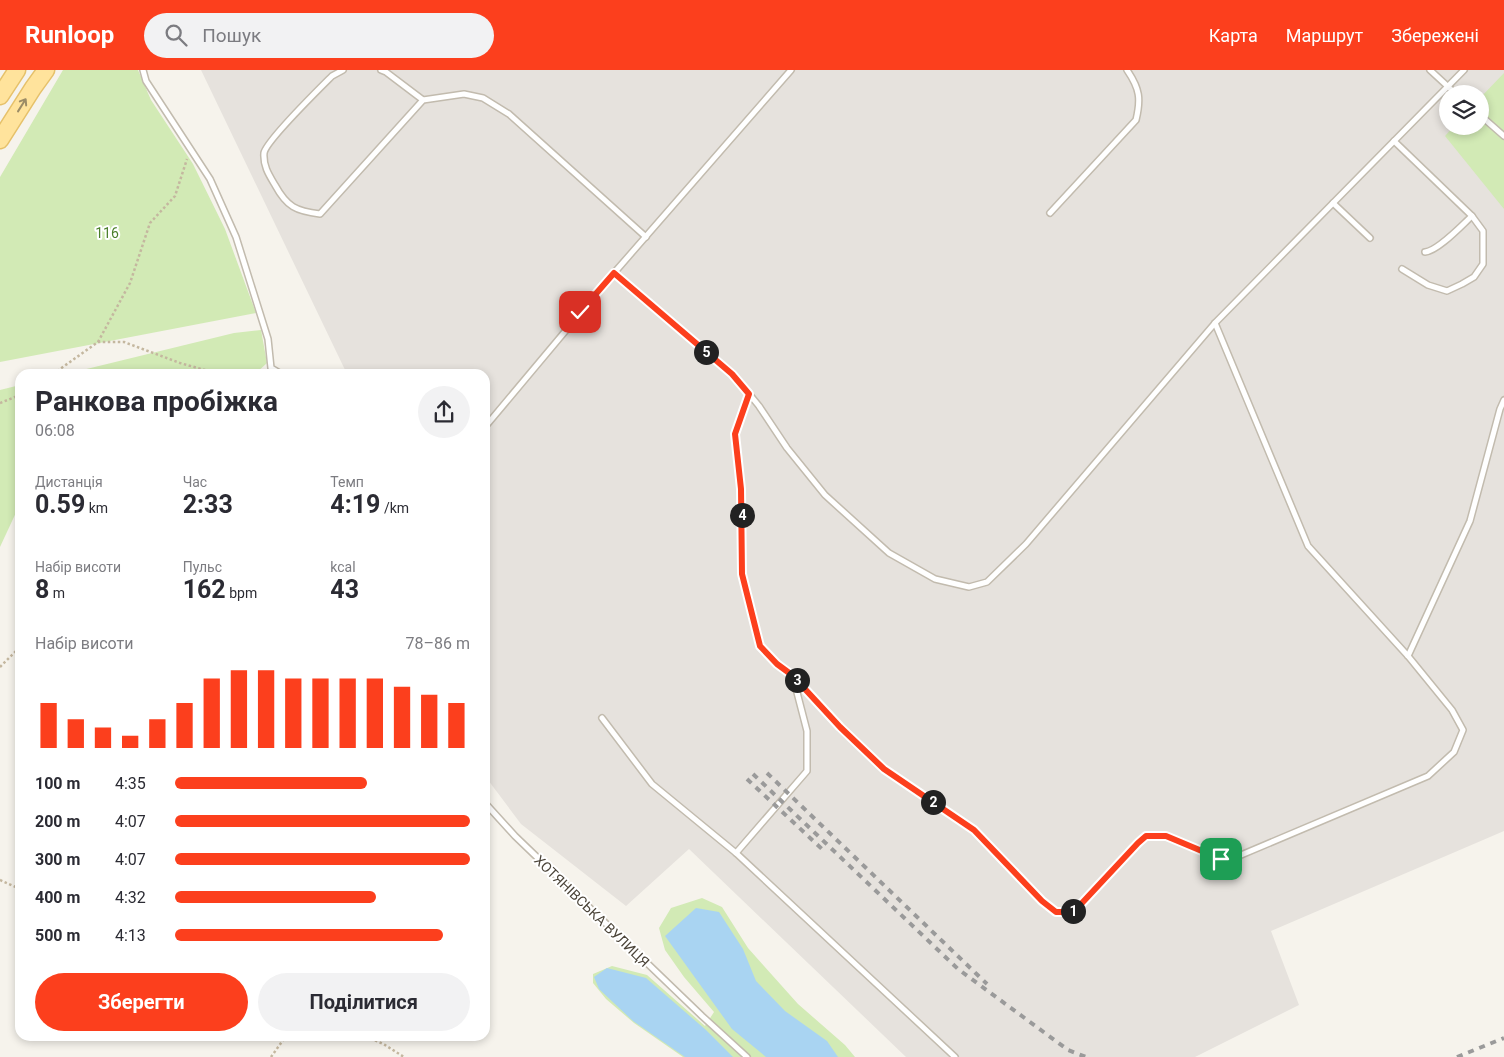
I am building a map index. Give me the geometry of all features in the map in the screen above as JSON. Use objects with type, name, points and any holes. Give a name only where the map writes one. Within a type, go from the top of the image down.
[{"type":"main road","points":[[0,96],[17,70]]},
{"type":"main road","points":[[0,140],[46,70]]},
{"type":"lane","points":[[142,70],[146,81],[210,179],[236,237],[268,339],[271,369]]},
{"type":"lane","points":[[343,70],[332,76],[277,134],[264,151],[264,167],[282,199],[301,212],[320,214],[423,100],[464,94],[482,98],[509,114],[646,237]]},
{"type":"lane","points":[[381,70],[423,100]]},
{"type":"lane","points":[[490,420],[614,273],[791,70]]},
{"type":"lane","points":[[1050,213],[1136,120],[1140,104],[1135,82],[1127,70]]},
{"type":"lane","points":[[1430,70],[1447,85]]},
{"type":"lane","points":[[1449,85],[1464,70]]},
{"type":"lane","points":[[614,273],[732,374],[825,495],[889,553],[935,579],[969,587],[987,582],[1026,544],[1215,323],[1439,95]]},
{"type":"lane","points":[[1489,123],[1504,136]]},
{"type":"lane","points":[[1394,141],[1472,216],[1483,231],[1482,264],[1474,276],[1462,284],[1447,290],[1428,285],[1402,269]]},
{"type":"lane","points":[[1333,202],[1370,238]]},
{"type":"lane","points":[[1425,252],[1440,244],[1472,216]]},
{"type":"lane","points":[[749,394],[735,434],[741,489],[742,574],[760,646],[777,664],[792,675],[840,727],[884,769],[974,830],[1042,901],[1056,912],[1071,912],[1082,903],[1146,836],[1166,836],[1221,859],[1234,858],[1428,776],[1454,752],[1463,730],[1452,710],[1408,656],[1308,546],[1215,323]]},
{"type":"lane","points":[[1408,656],[1470,521],[1504,400]]},
{"type":"lane","points":[[736,852],[807,771],[807,731],[792,675]]},
{"type":"lane","points":[[602,718],[652,784],[736,852],[955,1057]]},
{"type":"lane","name":"ХОТЯНІВСЬКА ВУЛИЦЯ","points":[[490,808],[515,836],[747,1057]]},
{"type":"path","points":[[60,369],[98,342],[130,283],[150,223],[175,196],[191,149]]},
{"type":"path","points":[[98,342],[124,342],[201,369]]},
{"type":"path","points":[[0,403],[15,397]]},
{"type":"path","points":[[0,667],[15,652]]},
{"type":"path","points":[[0,880],[15,887]]},
{"type":"path","points":[[271,1057],[282,1041]]},
{"type":"path","points":[[377,1041],[404,1057]]},
{"type":"shaded area","points":[[201,70],[1504,70],[1504,831],[1271,931],[1299,1005],[1195,1057],[906,1057],[689,849],[626,906],[521,824],[490,783],[490,369],[345,369]]},
{"type":"green space","name":"116","points":[[63,70],[138,70],[151,100],[193,164],[225,229],[256,313],[0,362],[0,177]]},
{"type":"green space","points":[[1504,73],[1504,209],[1445,136],[1489,135],[1489,89]]},
{"type":"green space","points":[[261,330],[267,363],[260,369],[86,369],[234,333]]},
{"type":"green space","points":[[15,386],[15,515],[0,547],[0,390]]},
{"type":"green space","points":[[702,898],[722,907],[748,948],[798,1004],[845,1045],[855,1057],[683,1057],[634,1023],[606,999],[593,983],[593,974],[612,966],[647,975],[705,1026],[714,1012],[684,977],[665,950],[659,928],[671,908]]},
{"type":"water","points":[[696,908],[719,912],[743,949],[756,981],[785,1011],[827,1041],[838,1057],[766,1057],[732,1029],[665,936]]},
{"type":"water","points":[[607,968],[646,978],[706,1030],[733,1057],[685,1057],[633,1021],[599,989],[594,977]]},
{"type":"railway","points":[[767,773],[987,984]]},
{"type":"railway","points":[[753,774],[958,969],[1068,1050],[1086,1057]]},
{"type":"railway","points":[[747,779],[823,850]]},
{"type":"railway","points":[[1457,1057],[1504,1038]]},
{"type":"route","points":[[580,312],[614,273],[732,374],[749,394],[735,434],[741,489],[742,574],[760,646],[777,664],[792,675],[840,727],[884,769],[974,830],[1042,901],[1056,912],[1071,912],[1082,903],[1146,836],[1166,836],[1221,859]]}]
